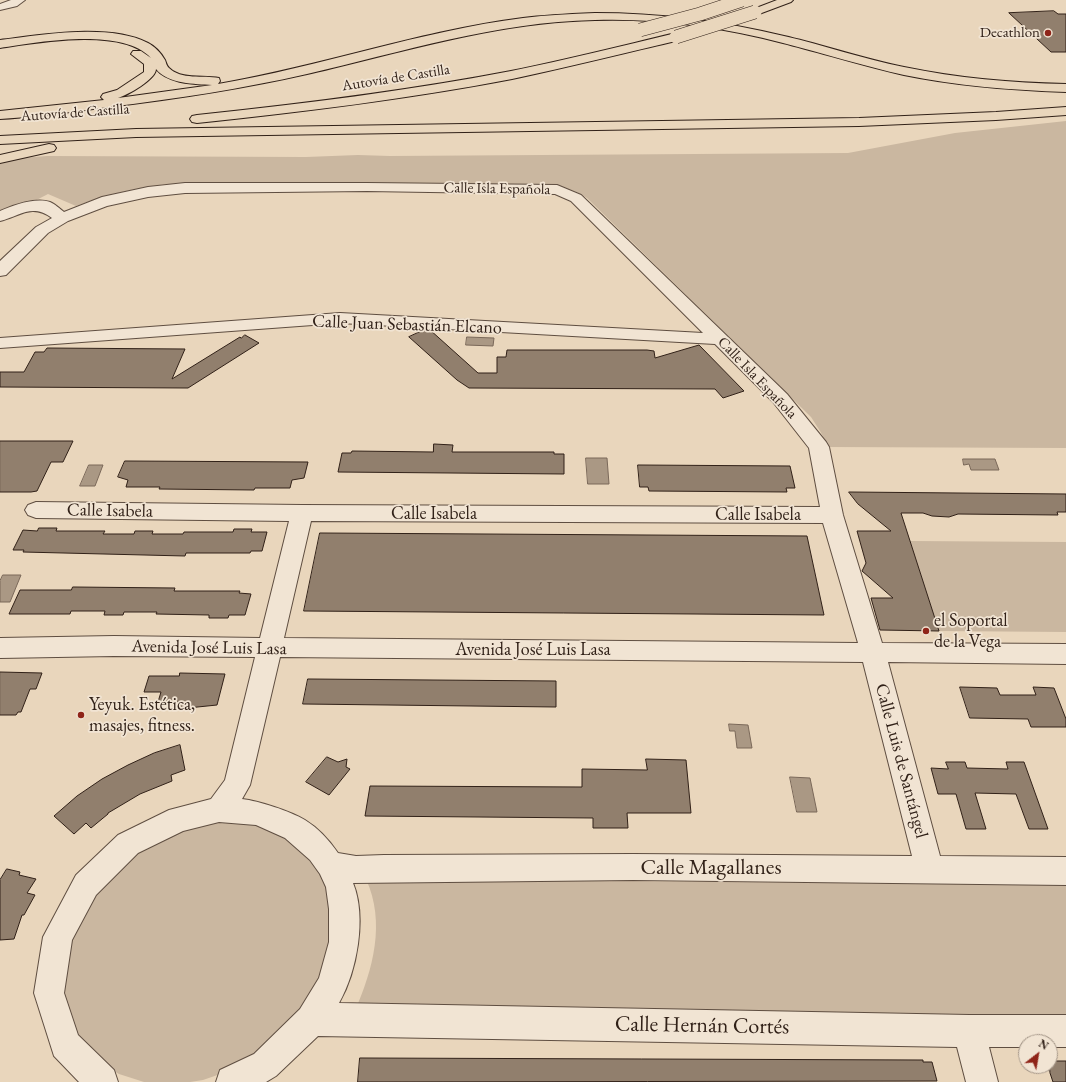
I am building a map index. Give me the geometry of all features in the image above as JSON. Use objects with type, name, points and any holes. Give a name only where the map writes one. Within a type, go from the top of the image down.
[{"type":"highway","points":[[626,34],[700,14],[742,0]]},
{"type":"highway","name":"Autovía de Castilla","points":[[0,133],[160,123],[257,113],[363,100],[511,75],[676,37],[755,12],[787,0]]},
{"type":"highway","points":[[0,115],[151,98],[279,77],[364,57],[457,30],[516,16],[583,5]]},
{"type":"highway","points":[[412,44],[485,28],[532,20],[584,16],[651,17],[744,30],[901,70],[942,78],[1018,86],[1066,88]]},
{"type":"highway","points":[[0,44],[84,36],[117,38],[143,45],[158,58],[162,69],[172,74],[193,80],[227,82],[279,77]]},
{"type":"highway","points":[[0,48],[77,40],[108,43],[124,47],[138,54],[150,63],[150,73],[122,93],[52,110]]},
{"type":"highway","name":"Autovía de Castilla","points":[[0,121],[147,111]]},
{"type":"highway","points":[[0,140],[136,133],[817,124],[964,118],[1066,111]]},
{"type":"highway","points":[[0,160],[40,150],[99,139],[200,132]]},
{"type":"street","points":[[0,7],[13,4],[19,0]]},
{"type":"street","name":"Calle Isla Española","points":[[0,271],[42,230],[62,218],[102,202],[148,192],[185,188],[367,187],[557,190],[576,198],[780,398],[819,447],[832,515],[873,652]]},
{"type":"street","points":[[0,216],[24,207],[46,206],[62,218]]},
{"type":"street","name":"Calle Juan Sebastián Elcano","points":[[0,343],[340,318],[720,339]]},
{"type":"street","name":"Calle Isabela","points":[[36,510],[302,514],[832,515]]},
{"type":"street","points":[[231,811],[302,514]]},
{"type":"street","name":"Avenida José Luis Lasa","points":[[0,648],[114,646],[1066,654]]},
{"type":"street","name":"Calle Luis de Santángel","points":[[873,652],[929,869]]},
{"type":"street","points":[[102,1082],[65,1045],[49,993],[58,936],[86,885],[128,844],[179,818],[231,811],[257,813],[295,829],[320,851],[342,874],[344,909],[344,942],[324,1014],[265,1065],[232,1082]]},
{"type":"street","name":"Calle Magallanes","points":[[342,874],[384,868],[626,867],[1066,871]]},
{"type":"street","name":"Calle Hernán Cortés","points":[[324,1014],[969,1031],[1066,1031]]},
{"type":"street","points":[[969,1031],[982,1082]]},
{"type":"shaded area","points":[[1066,121],[1066,448],[829,447],[811,417],[587,198],[581,194],[562,187],[535,184],[166,184],[121,192],[76,206],[48,194],[0,217],[0,164],[21,158],[47,156],[306,157],[358,155],[848,153],[955,133]]},
{"type":"shaded area","points":[[467,337],[494,338],[493,346],[466,345]]},
{"type":"shaded area","points":[[586,458],[607,458],[609,484],[588,484]]},
{"type":"shaded area","points":[[963,459],[995,459],[999,470],[971,470],[969,464],[964,465]]},
{"type":"shaded area","points":[[89,465],[103,465],[95,486],[80,486]]},
{"type":"shaded area","points":[[910,541],[1066,542],[1066,632],[939,631]]},
{"type":"shaded area","points":[[3,575],[21,575],[10,602],[0,602],[0,581]]},
{"type":"shaded area","points":[[729,724],[748,725],[752,748],[737,748],[735,731],[730,731]]},
{"type":"shaded area","points":[[790,777],[810,778],[817,812],[797,812]]},
{"type":"shaded area","points":[[242,820],[285,834],[316,865],[327,885],[333,933],[318,986],[283,1035],[232,1070],[203,1080],[190,1082],[144,1082],[119,1074],[97,1061],[80,1043],[62,997],[74,920],[125,856],[195,823]]},
{"type":"shaded area","points":[[366,879],[1066,885],[1066,1016],[355,1011],[367,979],[375,946],[375,912],[372,896]]},
{"type":"building","name":"Decathlon","points":[[1054,11],[1058,14],[1066,14],[1066,52],[1051,52],[1009,13]]},
{"type":"building","points":[[429,329],[478,373],[497,373],[497,357],[506,357],[507,350],[647,350],[654,351],[655,358],[699,345],[744,391],[723,398],[715,389],[469,388],[457,380],[409,337]]},
{"type":"building","points":[[245,335],[259,343],[188,388],[0,387],[0,372],[24,372],[35,352],[44,352],[47,348],[185,349],[172,379]]},
{"type":"building","points":[[0,441],[73,441],[63,462],[51,462],[37,491],[0,492]]},
{"type":"building","points":[[434,444],[453,445],[452,452],[554,452],[554,454],[564,454],[564,474],[338,472],[342,453],[351,453],[352,451],[433,452]]},
{"type":"building","points":[[125,461],[308,462],[304,478],[292,480],[290,488],[255,488],[254,490],[159,489],[160,487],[126,487],[128,480],[118,477]]},
{"type":"building","points":[[638,465],[790,466],[795,488],[786,488],[787,492],[649,491],[648,487],[640,487]]},
{"type":"building","points":[[849,492],[1066,494],[1066,512],[1057,512],[1058,515],[958,514],[949,517],[932,516],[923,513],[901,513],[939,631],[880,630],[871,598],[893,598],[862,571],[866,563],[857,531],[891,531],[858,504]]},
{"type":"building","points":[[39,528],[57,528],[56,531],[105,531],[103,534],[134,534],[135,531],[153,531],[152,534],[183,534],[184,532],[233,532],[234,529],[252,529],[251,532],[267,532],[262,551],[251,551],[250,553],[186,553],[185,556],[23,552],[24,550],[13,550],[23,530],[37,531]]},
{"type":"building","points":[[320,533],[807,536],[824,615],[304,611]]},
{"type":"building","points":[[73,587],[175,588],[174,591],[240,591],[239,593],[251,594],[245,615],[229,615],[228,618],[209,618],[209,615],[156,614],[157,612],[124,612],[123,615],[104,615],[105,611],[71,611],[70,614],[9,614],[20,590],[71,590]]},
{"type":"building","points":[[0,672],[42,673],[36,689],[30,689],[21,712],[18,712],[16,715],[0,715]]},
{"type":"building","points":[[180,673],[225,674],[217,705],[178,709],[181,702],[158,702],[161,692],[144,692],[149,676],[179,676]]},
{"type":"building","points":[[308,679],[556,681],[556,707],[303,704]]},
{"type":"building","points":[[960,687],[997,688],[1000,695],[1036,695],[1033,687],[1054,688],[1066,719],[1066,727],[1031,727],[1028,719],[970,718]]},
{"type":"building","points":[[180,745],[185,770],[171,775],[172,781],[140,794],[108,813],[91,828],[86,823],[74,834],[54,816],[77,796],[102,779],[154,753]]},
{"type":"building","points":[[327,757],[338,762],[347,759],[346,767],[350,769],[329,795],[306,782]]},
{"type":"building","points":[[646,759],[686,760],[691,813],[627,813],[628,828],[593,828],[593,818],[365,816],[370,786],[582,787],[582,769],[647,770]]},
{"type":"building","points":[[946,762],[965,762],[967,768],[1008,769],[1006,762],[1024,762],[1048,829],[1029,829],[1016,794],[975,793],[986,829],[966,829],[956,794],[938,794],[931,768],[948,769]]},
{"type":"building","points":[[7,869],[20,872],[19,875],[36,879],[27,893],[35,895],[24,915],[22,915],[14,939],[0,940],[0,880]]},
{"type":"building","points":[[360,1058],[923,1060],[923,1062],[932,1062],[937,1081],[358,1082]]},
{"type":"building","points":[[1058,1061],[1066,1061],[1066,1082],[1053,1082],[1050,1074],[1058,1074]]},
{"type":"place","name":"Decathlon","points":[[1048,33]]},
{"type":"place","name":"el Soportal de la Vega","points":[[926,631]]},
{"type":"place","name":"Yeyuk. Estética, masajes, fitness.","points":[[81,715]]}]
